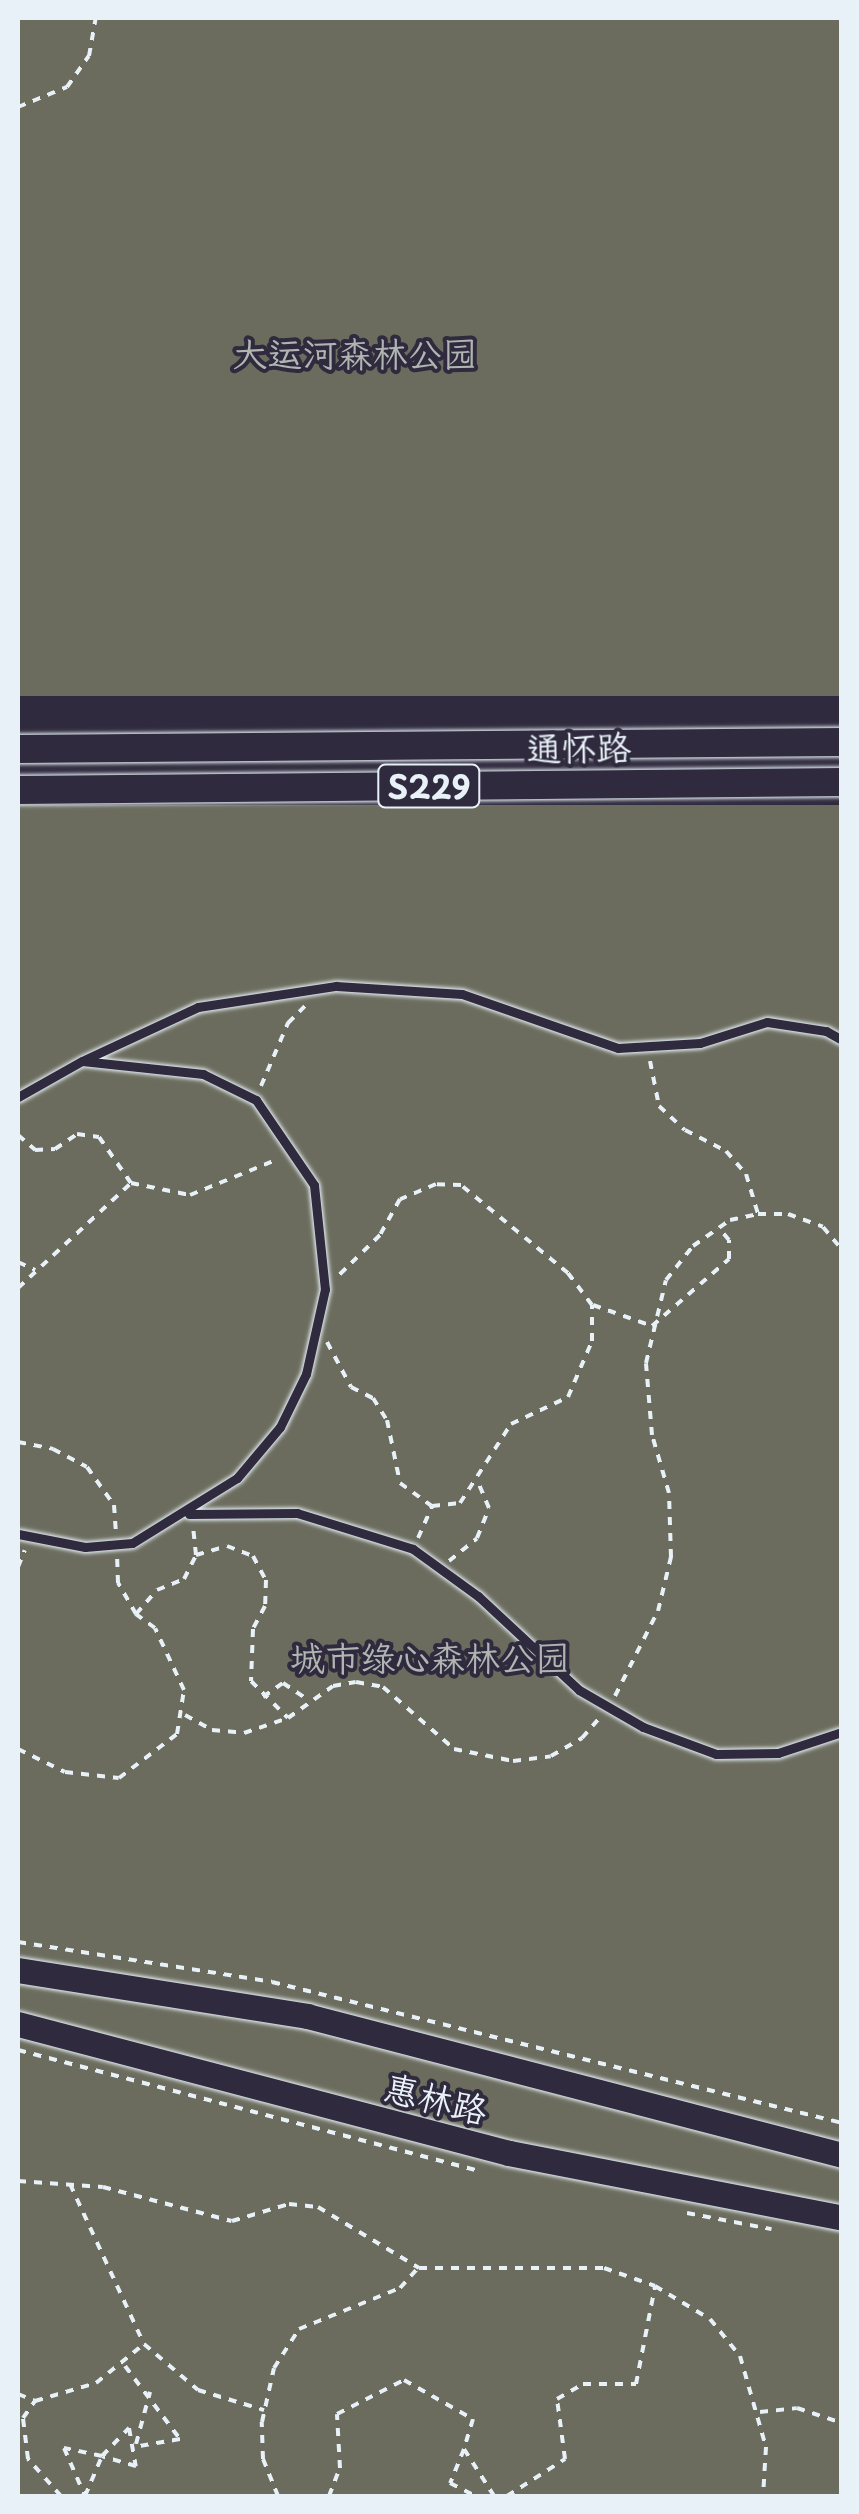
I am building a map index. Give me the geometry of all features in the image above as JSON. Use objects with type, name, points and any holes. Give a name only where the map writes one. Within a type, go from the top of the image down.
[{"type":"main road","name":"通怀路","points":[[18,750],[842,742]]},
{"type":"main road","name":"通怀路","points":[[18,790],[842,782]]},
{"type":"main road","name":"惠林路","points":[[18,1970],[307,2016],[842,2156]]},
{"type":"main road","name":"惠林路","points":[[18,2024],[510,2153],[842,2218]]},
{"type":"lane","points":[[18,1097],[82,1061],[198,1007],[336,986],[462,994],[585,1039],[650,1050],[768,1022],[842,1040]]},
{"type":"lane","points":[[18,1534],[116,1545],[186,1514],[237,1478],[280,1427],[318,1337],[325,1289],[314,1185],[295,1150],[256,1100],[203,1074],[82,1061]]},
{"type":"lane","points":[[186,1514],[298,1513],[414,1549],[442,1567],[607,1709],[716,1754],[778,1753],[842,1732]]},
{"type":"path","points":[[18,107],[66,86],[89,56],[96,18]]},
{"type":"path","points":[[256,1100],[288,1022],[336,986]]},
{"type":"path","points":[[650,1050],[650,1084],[659,1106],[684,1130],[726,1151],[746,1174],[758,1214]]},
{"type":"path","points":[[18,1135],[35,1150],[55,1149],[77,1134],[100,1137],[130,1184],[190,1195],[216,1189],[295,1150]]},
{"type":"path","points":[[18,1288],[130,1184]]},
{"type":"path","points":[[325,1289],[380,1235],[400,1200],[436,1184],[461,1186],[568,1273],[592,1304],[652,1326]]},
{"type":"path","points":[[184,1715],[212,1730],[244,1733],[288,1718],[333,1686],[383,1686],[454,1749],[513,1761],[550,1756],[582,1738],[607,1709],[658,1611],[671,1557],[669,1493],[649,1399],[652,1326],[666,1280],[693,1246],[719,1228],[758,1214],[788,1214],[823,1227],[842,1250]]},
{"type":"path","points":[[652,1326],[729,1260],[730,1240],[719,1228]]},
{"type":"path","points":[[18,1262],[36,1270]]},
{"type":"path","points":[[318,1337],[334,1347],[351,1387],[372,1398],[387,1420],[400,1483],[432,1506],[460,1502],[478,1482],[510,1424],[568,1397],[592,1341],[592,1304]]},
{"type":"path","points":[[18,1442],[53,1449],[87,1468],[114,1505],[118,1582],[136,1614],[155,1628],[172,1657],[184,1715],[177,1734],[119,1778],[65,1772],[18,1749]]},
{"type":"path","points":[[442,1567],[477,1538],[489,1508],[478,1482]]},
{"type":"path","points":[[414,1549],[432,1506]]},
{"type":"path","points":[[136,1614],[157,1590],[184,1578],[196,1555],[186,1514]]},
{"type":"path","points":[[18,1567],[32,1537]]},
{"type":"path","points":[[196,1555],[227,1546],[253,1556],[266,1580],[265,1606],[253,1629],[251,1681],[288,1718]]},
{"type":"path","points":[[263,1697],[283,1682],[298,1687],[308,1701]]},
{"type":"path","points":[[18,2182],[70,2184],[144,2195],[232,2221],[289,2204],[318,2207],[419,2268],[604,2268],[656,2286],[710,2319],[740,2356],[760,2412],[763,2496]]},
{"type":"path","points":[[70,2184],[144,2344],[198,2390],[264,2410]]},
{"type":"path","points":[[278,2496],[263,2459],[264,2410],[274,2368],[299,2330],[400,2288],[419,2268]]},
{"type":"path","points":[[507,2496],[565,2459],[557,2399],[583,2384],[636,2384],[656,2286]]},
{"type":"path","points":[[18,2394],[35,2401],[96,2383],[125,2366],[144,2344]]},
{"type":"path","points":[[125,2366],[150,2392],[180,2439],[134,2447]]},
{"type":"path","points":[[329,2496],[340,2468],[337,2414],[404,2380],[473,2418],[450,2483],[476,2496]]},
{"type":"path","points":[[134,2447],[150,2392]]},
{"type":"path","points":[[35,2401],[24,2418],[28,2459],[61,2496]]},
{"type":"path","points":[[760,2412],[797,2408],[842,2422]]},
{"type":"path","points":[[84,2496],[64,2448],[102,2456],[136,2466],[129,2428],[102,2456],[84,2496]]},
{"type":"path","points":[[464,2449],[494,2496]]},
{"type":"green space","name":"大运河森林公园","points":[[18,18],[841,18],[841,696],[18,696]]},
{"type":"green space","name":"城市绿心森林公园","points":[[18,805],[841,805],[841,2496],[18,2496]]}]
